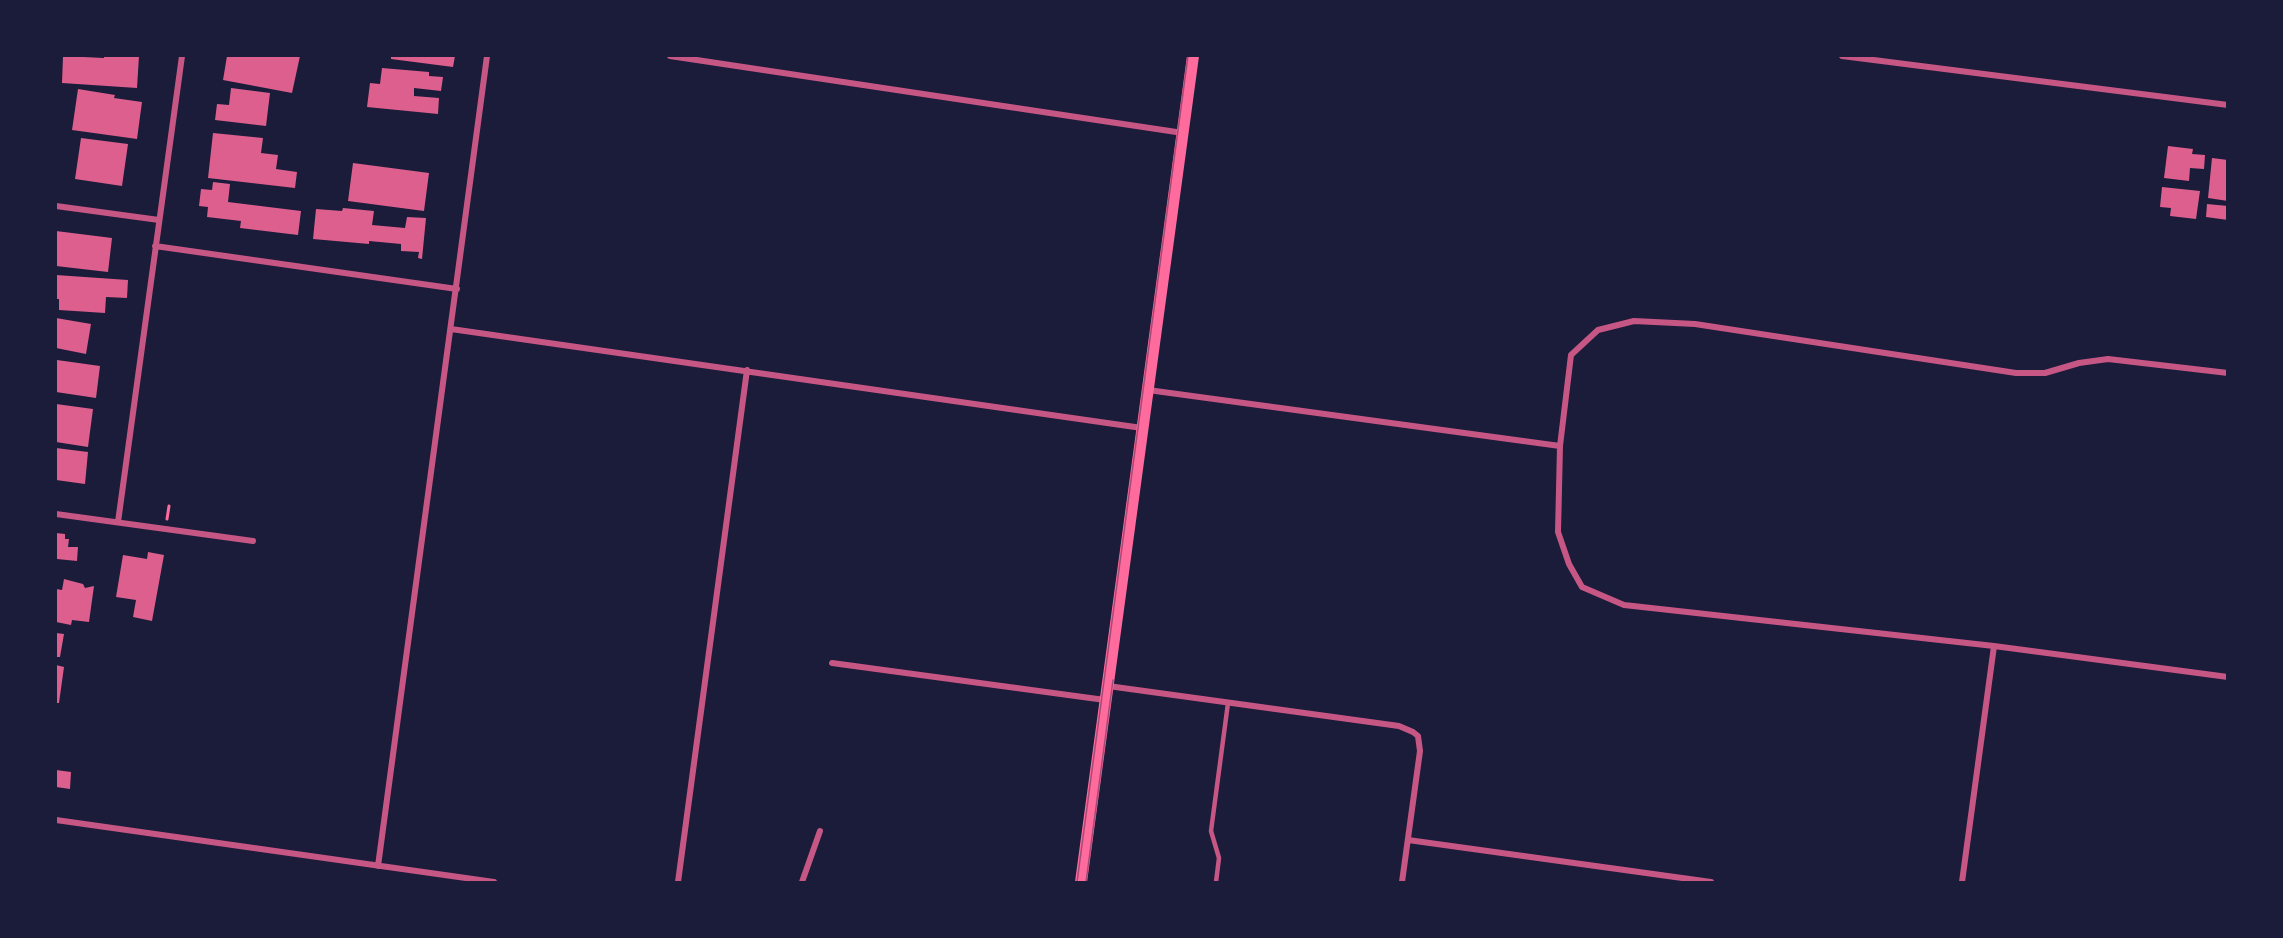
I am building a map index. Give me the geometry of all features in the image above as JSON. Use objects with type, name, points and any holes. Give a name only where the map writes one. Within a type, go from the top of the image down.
[{"type":"main road","points":[[1081,882],[1193,56]]},
{"type":"street","points":[[118,522],[182,56]]},
{"type":"street","points":[[378,866],[487,56]]},
{"type":"street","points":[[670,56],[1183,133]]},
{"type":"street","points":[[732,64],[733,56]]},
{"type":"street","points":[[1842,56],[2228,105]]},
{"type":"street","points":[[56,206],[159,220]]},
{"type":"street","points":[[155,246],[457,289]]},
{"type":"street","points":[[2228,373],[2108,359],[2079,363],[2045,373],[2016,373],[1695,324],[1634,321],[1598,330],[1571,355],[1560,446],[1558,532],[1569,564],[1582,587],[1624,605],[1994,646],[2228,677]]},
{"type":"street","points":[[451,329],[1143,428]]},
{"type":"street","points":[[678,882],[747,370]]},
{"type":"street","points":[[1148,390],[1560,446]]},
{"type":"street","points":[[56,514],[253,541]]},
{"type":"street","points":[[1962,882],[1994,646]]},
{"type":"street","points":[[832,663],[1106,700]]},
{"type":"street","points":[[1108,686],[1399,726],[1413,732],[1418,736],[1420,751],[1402,882]]},
{"type":"street","points":[[56,820],[494,882]]},
{"type":"street","points":[[802,882],[820,831]]},
{"type":"street","points":[[1408,840],[1675,880],[1711,882]]},
{"type":"lane","points":[[1216,882],[1220,858],[1211,831],[1228,703]]},
{"type":"building","points":[[63,56],[104,58],[104,56],[139,56],[137,88],[62,83]]},
{"type":"building","points":[[227,56],[300,56],[292,93],[223,80]]},
{"type":"building","points":[[391,56],[455,56],[453,67],[391,59]]},
{"type":"building","points":[[382,68],[429,72],[429,76],[443,77],[441,91],[414,88],[414,96],[439,98],[438,114],[367,107],[370,83],[380,84]]},
{"type":"building","points":[[231,88],[270,93],[266,126],[215,120],[217,104],[229,105]]},
{"type":"building","points":[[78,89],[142,102],[137,139],[72,130]]},
{"type":"building","points":[[213,133],[263,138],[261,153],[278,155],[276,169],[297,172],[295,188],[208,178]]},
{"type":"building","points":[[81,138],[128,144],[122,186],[75,179]]},
{"type":"building","points":[[2168,146],[2193,149],[2192,154],[2205,155],[2204,169],[2190,168],[2189,181],[2164,178]]},
{"type":"building","points":[[2212,158],[2228,160],[2228,201],[2208,198]]},
{"type":"building","points":[[353,163],[429,173],[424,211],[348,201]]},
{"type":"building","points":[[213,182],[230,184],[228,202],[301,211],[298,235],[240,228],[241,221],[207,217],[208,207],[199,206],[201,189],[212,190]]},
{"type":"building","points":[[2162,187],[2200,191],[2196,219],[2170,216],[2171,208],[2160,207]]},
{"type":"building","points":[[2207,204],[2228,206],[2228,220],[2206,217]]},
{"type":"building","points":[[343,208],[374,211],[372,225],[405,228],[407,217],[426,218],[422,259],[418,258],[419,252],[401,251],[401,244],[369,241],[369,244],[313,239],[316,209],[342,211]]},
{"type":"building","points":[[56,231],[112,238],[108,272],[56,266]]},
{"type":"building","points":[[56,275],[128,280],[127,298],[106,297],[105,313],[59,310],[59,299],[56,299]]},
{"type":"building","points":[[56,318],[91,324],[86,354],[56,348]]},
{"type":"building","points":[[57,360],[100,366],[96,398],[56,392]]},
{"type":"building","points":[[56,404],[93,409],[88,447],[56,442]]},
{"type":"building","points":[[56,448],[88,452],[85,484],[56,480]]},
{"type":"building","points":[[56,533],[65,534],[65,539],[69,539],[68,547],[78,547],[77,561],[57,559]]},
{"type":"building","points":[[148,552],[164,555],[152,621],[133,617],[136,600],[116,597],[123,555],[147,559]]},
{"type":"building","points":[[64,579],[83,584],[85,588],[94,586],[89,622],[72,620],[71,625],[56,622],[56,589],[62,590]]},
{"type":"building","points":[[56,633],[64,634],[60,657],[56,657]]},
{"type":"building","points":[[56,665],[64,667],[59,703],[56,703]]},
{"type":"building","points":[[56,770],[71,772],[70,789],[56,787]]},
{"type":"tram line","points":[[1077,882],[1188,56]]},
{"type":"tram line","points":[[1086,882],[1113,680]]}]
